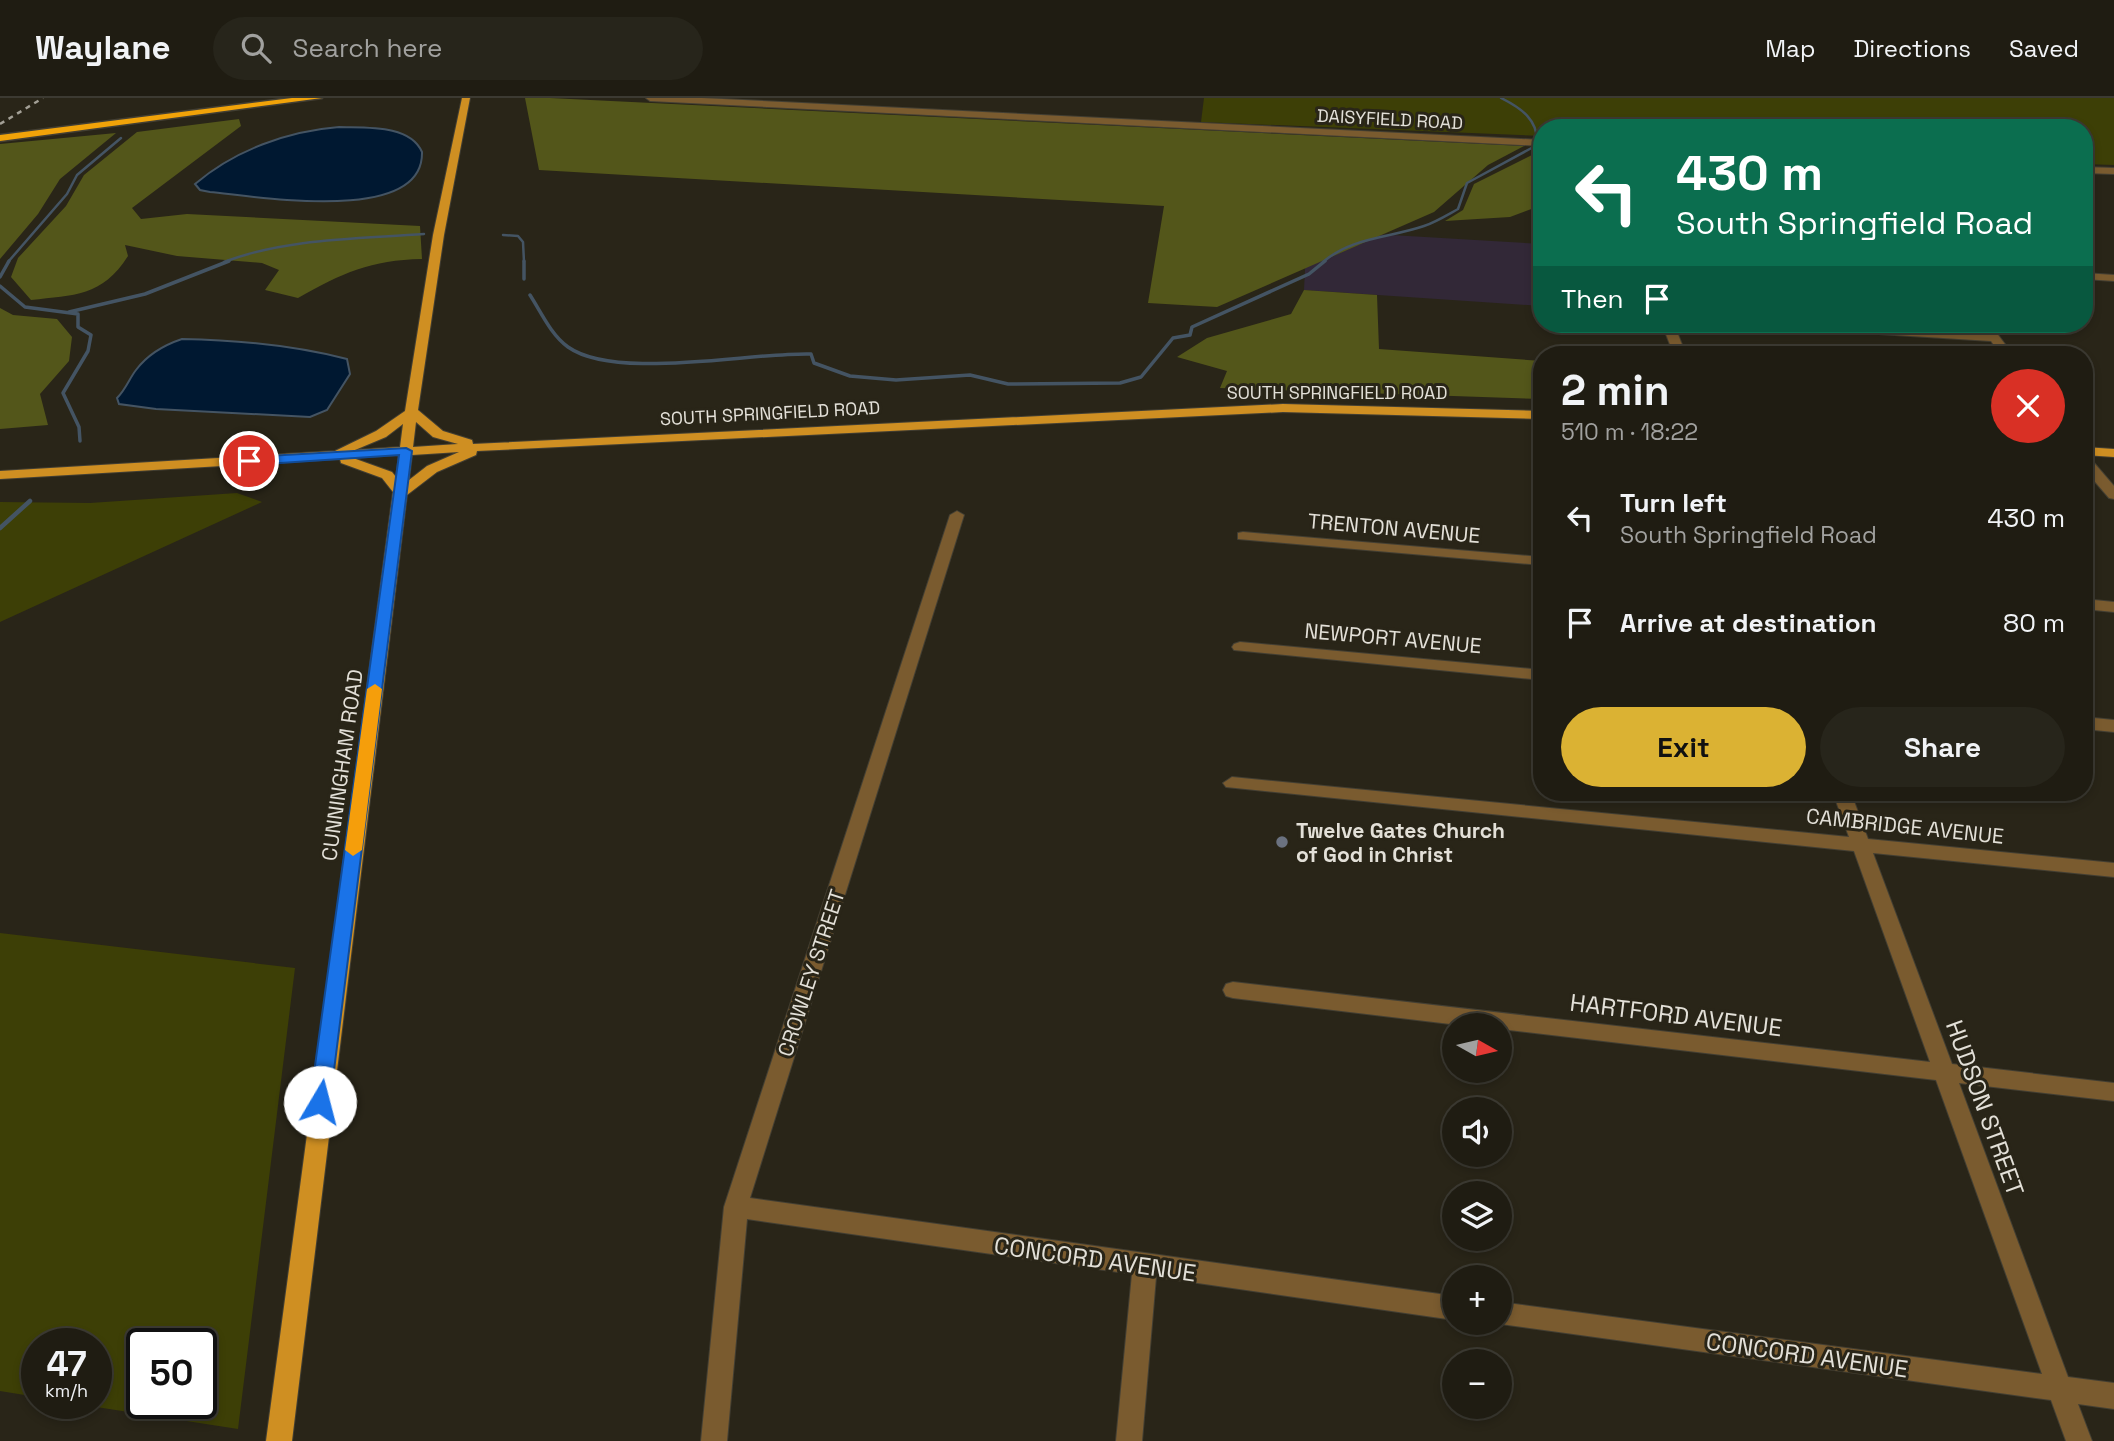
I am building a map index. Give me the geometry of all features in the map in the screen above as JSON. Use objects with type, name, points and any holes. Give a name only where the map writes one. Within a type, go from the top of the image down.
[{"type":"highway","points":[[1,135],[19,127],[263,98]]},
{"type":"highway","points":[[1,135],[317,98]]},
{"type":"main road","name":"CUNNINGHAM ROAD","points":[[279,1441],[316,1130],[406,451],[446,198],[466,98]]},
{"type":"main road","name":"SOUTH SPRINGFIELD ROAD","points":[[0,475],[480,447],[1283,408],[1533,415]]},
{"type":"main road","points":[[332,456],[381,434],[412,412],[426,428],[438,435],[480,447]]},
{"type":"main road","points":[[332,456],[387,475],[401,492],[432,469],[480,447]]},
{"type":"main road","points":[[2093,452],[2114,453]]},
{"type":"street","name":"DAISYFIELD ROAD","points":[[650,98],[1533,143]]},
{"type":"street","points":[[2093,170],[2114,171]]},
{"type":"street","points":[[2093,277],[2114,278]]},
{"type":"street","points":[[1906,333],[1995,338]]},
{"type":"street","points":[[1991,333],[2001,346]]},
{"type":"street","points":[[2093,470],[2114,495]]},
{"type":"street","name":"CROWLEY STREET","points":[[714,1441],[736,1207],[957,515]]},
{"type":"street","name":"TRENTON AVENUE","points":[[1243,536],[1533,560]]},
{"type":"street","points":[[2093,605],[2114,607]]},
{"type":"street","name":"NEWPORT AVENUE","points":[[1240,647],[1533,674]]},
{"type":"street","points":[[2093,724],[2114,726]]},
{"type":"street","name":"CAMBRIDGE AVENUE","points":[[1232,783],[2114,870]]},
{"type":"street","name":"HUDSON STREET","points":[[1845,801],[2078,1441]]},
{"type":"street","name":"HARTFORD AVENUE","points":[[1233,990],[2114,1091]]},
{"type":"street","name":"CONCORD AVENUE","points":[[736,1207],[1442,1306]]},
{"type":"street","points":[[1129,1441],[1145,1266]]},
{"type":"street","name":"CONCORD AVENUE","points":[[1512,1316],[2114,1396]]},
{"type":"shaded area","points":[[525,98],[1524,146],[1488,165],[1434,212],[1217,307],[1148,303],[1164,206],[539,170]]},
{"type":"shaded area","points":[[1204,98],[2114,98],[2114,165],[2093,164],[2093,119],[1533,119],[1533,136],[1201,122]]},
{"type":"shaded area","points":[[239,119],[241,126],[132,208],[141,219],[187,214],[420,226],[422,259],[372,265],[298,298],[265,290],[279,270],[262,263],[177,256],[125,245],[128,256],[118,269],[97,287],[86,292],[31,300],[11,277],[18,258],[66,206],[84,175],[137,132]]},
{"type":"shaded area","points":[[116,133],[60,179],[38,214],[0,259],[0,144]]},
{"type":"shaded area","points":[[1533,154],[1533,208],[1510,217],[1445,221],[1463,210],[1474,184]]},
{"type":"shaded area","points":[[1307,230],[1533,243],[1533,305],[1304,290]]},
{"type":"shaded area","points":[[1304,290],[1377,295],[1379,349],[1533,360],[1533,399],[1220,388],[1227,371],[1177,357],[1207,338],[1291,314]]},
{"type":"shaded area","points":[[0,308],[13,315],[57,319],[72,337],[69,361],[40,394],[48,425],[0,429]]},
{"type":"shaded area","points":[[237,493],[262,502],[0,622],[0,502],[90,503]]},
{"type":"shaded area","points":[[0,933],[295,968],[238,1429],[174,1419],[217,1419],[217,1328],[126,1328],[126,1412],[112,1409],[112,1328],[21,1328],[21,1394],[0,1391]]},
{"type":"water","points":[[339,127],[386,129],[408,136],[422,152],[415,175],[396,190],[368,198],[334,201],[297,201],[210,192],[200,190],[195,184],[227,161],[263,144],[301,133]]},
{"type":"water","points":[[182,339],[265,344],[327,354],[347,359],[350,374],[327,410],[310,417],[156,409],[119,404],[117,398],[141,364],[157,351]]},
{"type":"waterway","points":[[1501,98],[1515,106],[1533,124]]},
{"type":"waterway","points":[[8,262],[67,194],[77,175],[121,138]]},
{"type":"waterway","points":[[1323,262],[1358,243],[1411,230],[1446,216],[1458,209],[1467,183],[1533,147]]},
{"type":"waterway","points":[[224,262],[248,254],[298,244],[424,234]]},
{"type":"waterway","points":[[503,235],[518,236],[523,242],[524,262]]},
{"type":"waterway","points":[[0,277],[9,261]]},
{"type":"waterway","points":[[69,312],[145,294],[229,261]]},
{"type":"waterway","points":[[530,295],[551,330],[568,347],[590,357],[618,362],[650,364],[811,354],[814,363],[850,376],[896,380],[970,375],[1008,384],[1120,383],[1141,377],[1173,338],[1190,335],[1192,327],[1309,274],[1325,261]]},
{"type":"waterway","points":[[524,262],[524,279]]},
{"type":"waterway","points":[[0,286],[25,307],[78,314],[78,327],[91,335],[88,351],[63,393],[79,427],[80,441]]},
{"type":"waterway","points":[[0,528],[30,501]]},
{"type":"railway","points":[[0,124],[43,98]]},
{"type":"slow traffic","points":[[353,850],[375,689]]},
{"type":"place","name":"Twelve Gates Church of God in Christ","points":[[1282,842]]},
{"type":"route","points":[[249,461],[406,451],[320,1102]]}]
